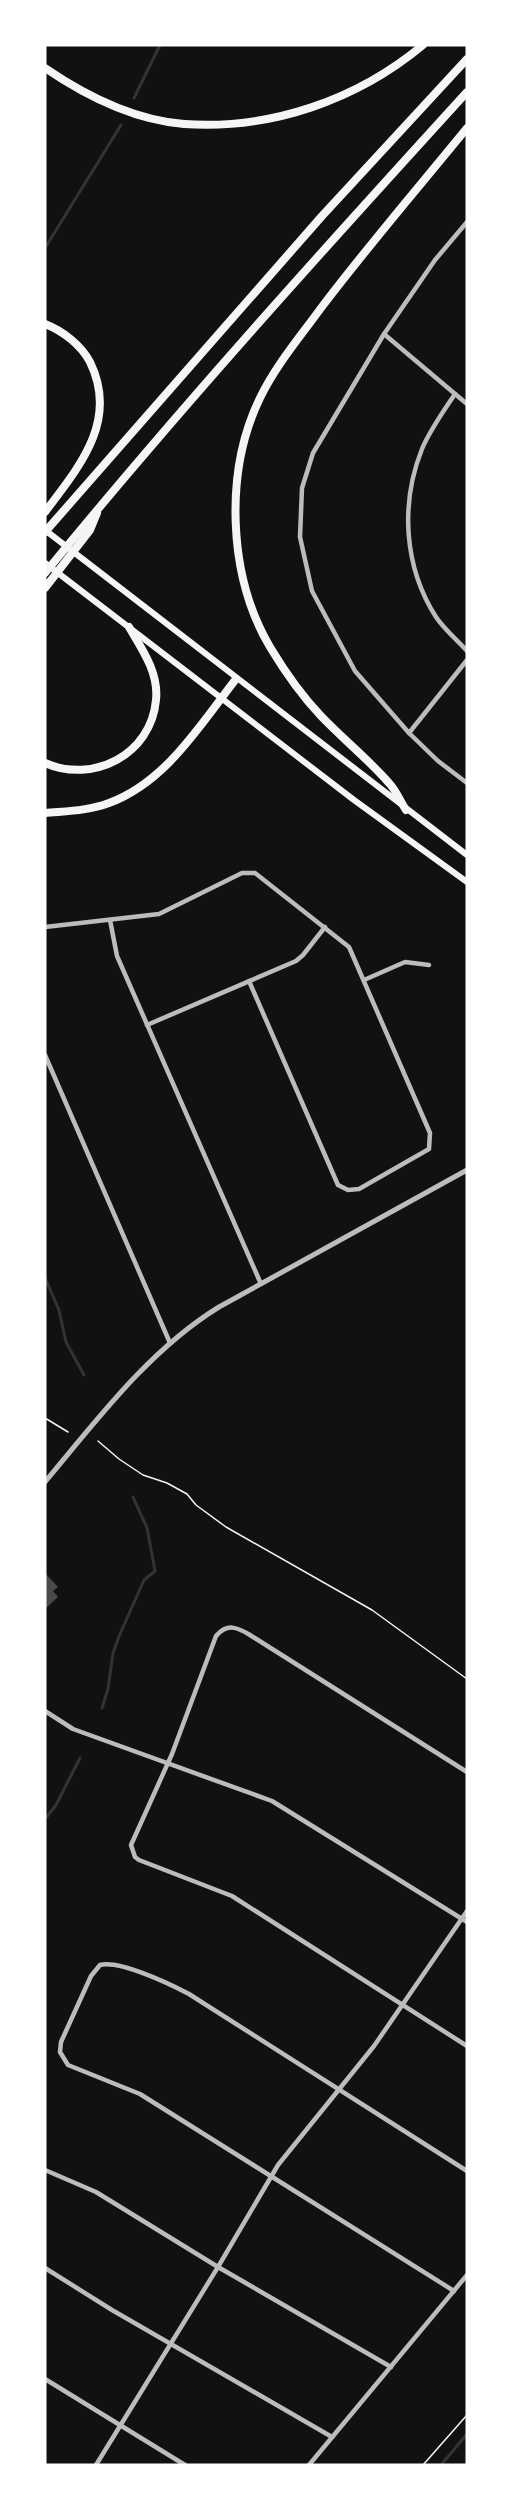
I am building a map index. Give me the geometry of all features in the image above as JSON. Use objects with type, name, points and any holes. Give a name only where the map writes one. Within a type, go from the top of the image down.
[{"type":"highway","points":[[45,68],[94,98],[142,115],[183,124],[226,123],[277,117],[333,100],[381,76],[423,45]]},
{"type":"highway","points":[[45,531],[322,216],[467,59]]},
{"type":"highway","points":[[45,573],[348,222],[467,92]]},
{"type":"highway","points":[[406,810],[391,784],[322,717],[293,684],[268,644],[252,608],[240,561],[237,496],[246,437],[259,399],[279,364],[352,268],[467,128]]},
{"type":"highway","points":[[45,324],[65,335],[87,357],[95,374],[100,404],[98,421],[91,442],[77,468],[45,512]]},
{"type":"highway","points":[[45,588],[90,530],[99,508]]},
{"type":"highway","points":[[45,763],[74,771],[99,768],[124,756],[142,739],[152,717],[156,700],[155,686],[148,659],[129,627]]},
{"type":"highway","points":[[45,813],[79,810],[108,804],[137,790],[159,773],[190,739],[236,679]]},
{"type":"main road","points":[[45,531],[467,855]]},
{"type":"main road","points":[[45,563],[354,800],[467,882]]},
{"type":"street","points":[[467,222],[435,260],[384,334],[313,453],[302,488],[300,537],[312,591],[355,671],[409,733],[438,761],[467,783]]},
{"type":"street","points":[[384,334],[467,404]]},
{"type":"street","points":[[455,394],[423,447],[412,476],[407,512],[411,553],[421,589],[437,618],[467,651]]},
{"type":"street","points":[[409,733],[467,660]]},
{"type":"street","points":[[45,927],[159,914],[249,871],[255,873],[349,947],[431,1139],[429,1149],[354,1191],[342,1188],[334,1180],[249,981]]},
{"type":"street","points":[[110,920],[117,956],[261,1284]]},
{"type":"street","points":[[147,1025],[296,960],[303,955],[325,927]]},
{"type":"street","points":[[364,980],[405,963],[429,965]]},
{"type":"street","points":[[45,1055],[170,1343]]},
{"type":"street","points":[[45,1482],[136,1377],[170,1343],[205,1316],[467,1170]]},
{"type":"street","points":[[467,1772],[250,1635],[232,1626],[220,1631],[216,1636],[168,1762],[133,1839],[132,1849],[135,1857],[232,1896],[467,2046]]},
{"type":"street","points":[[45,1711],[73,1729],[281,1805],[467,1923]]},
{"type":"street","points":[[96,2465],[285,2156],[374,2046],[467,1911]]},
{"type":"street","points":[[454,2291],[134,2090],[65,2062],[60,2052],[61,2042],[96,1969],[106,1964],[114,1964],[179,1989],[467,2170]]},
{"type":"street","points":[[45,2170],[96,2192],[218,2267],[391,2367]]},
{"type":"street","points":[[45,2268],[332,2437]]},
{"type":"street","points":[[309,2465],[467,2276]]},
{"type":"street","points":[[45,2379],[185,2465]]},
{"type":"path","points":[[45,1418],[68,1432]]},
{"type":"path","points":[[98,1441],[118,1460],[143,1475],[167,1483],[187,1494],[196,1505],[226,1527],[372,1610],[467,1679]]},
{"type":"path","points":[[423,2465],[467,2415]]},
{"type":"building","points":[[45,1573],[58,1587],[53,1591],[58,1597],[45,1609]]},
{"type":"waterway","points":[[134,98],[160,45]]},
{"type":"waterway","points":[[45,248],[121,125]]},
{"type":"waterway","points":[[45,1278],[59,1310],[66,1342],[84,1375]]},
{"type":"waterway","points":[[102,1708],[108,1689],[113,1653],[120,1634],[144,1580],[155,1571],[147,1528],[133,1497]]},
{"type":"waterway","points":[[45,1819],[56,1805],[80,1758]]},
{"type":"waterway","points":[[441,2465],[467,2434]]}]
